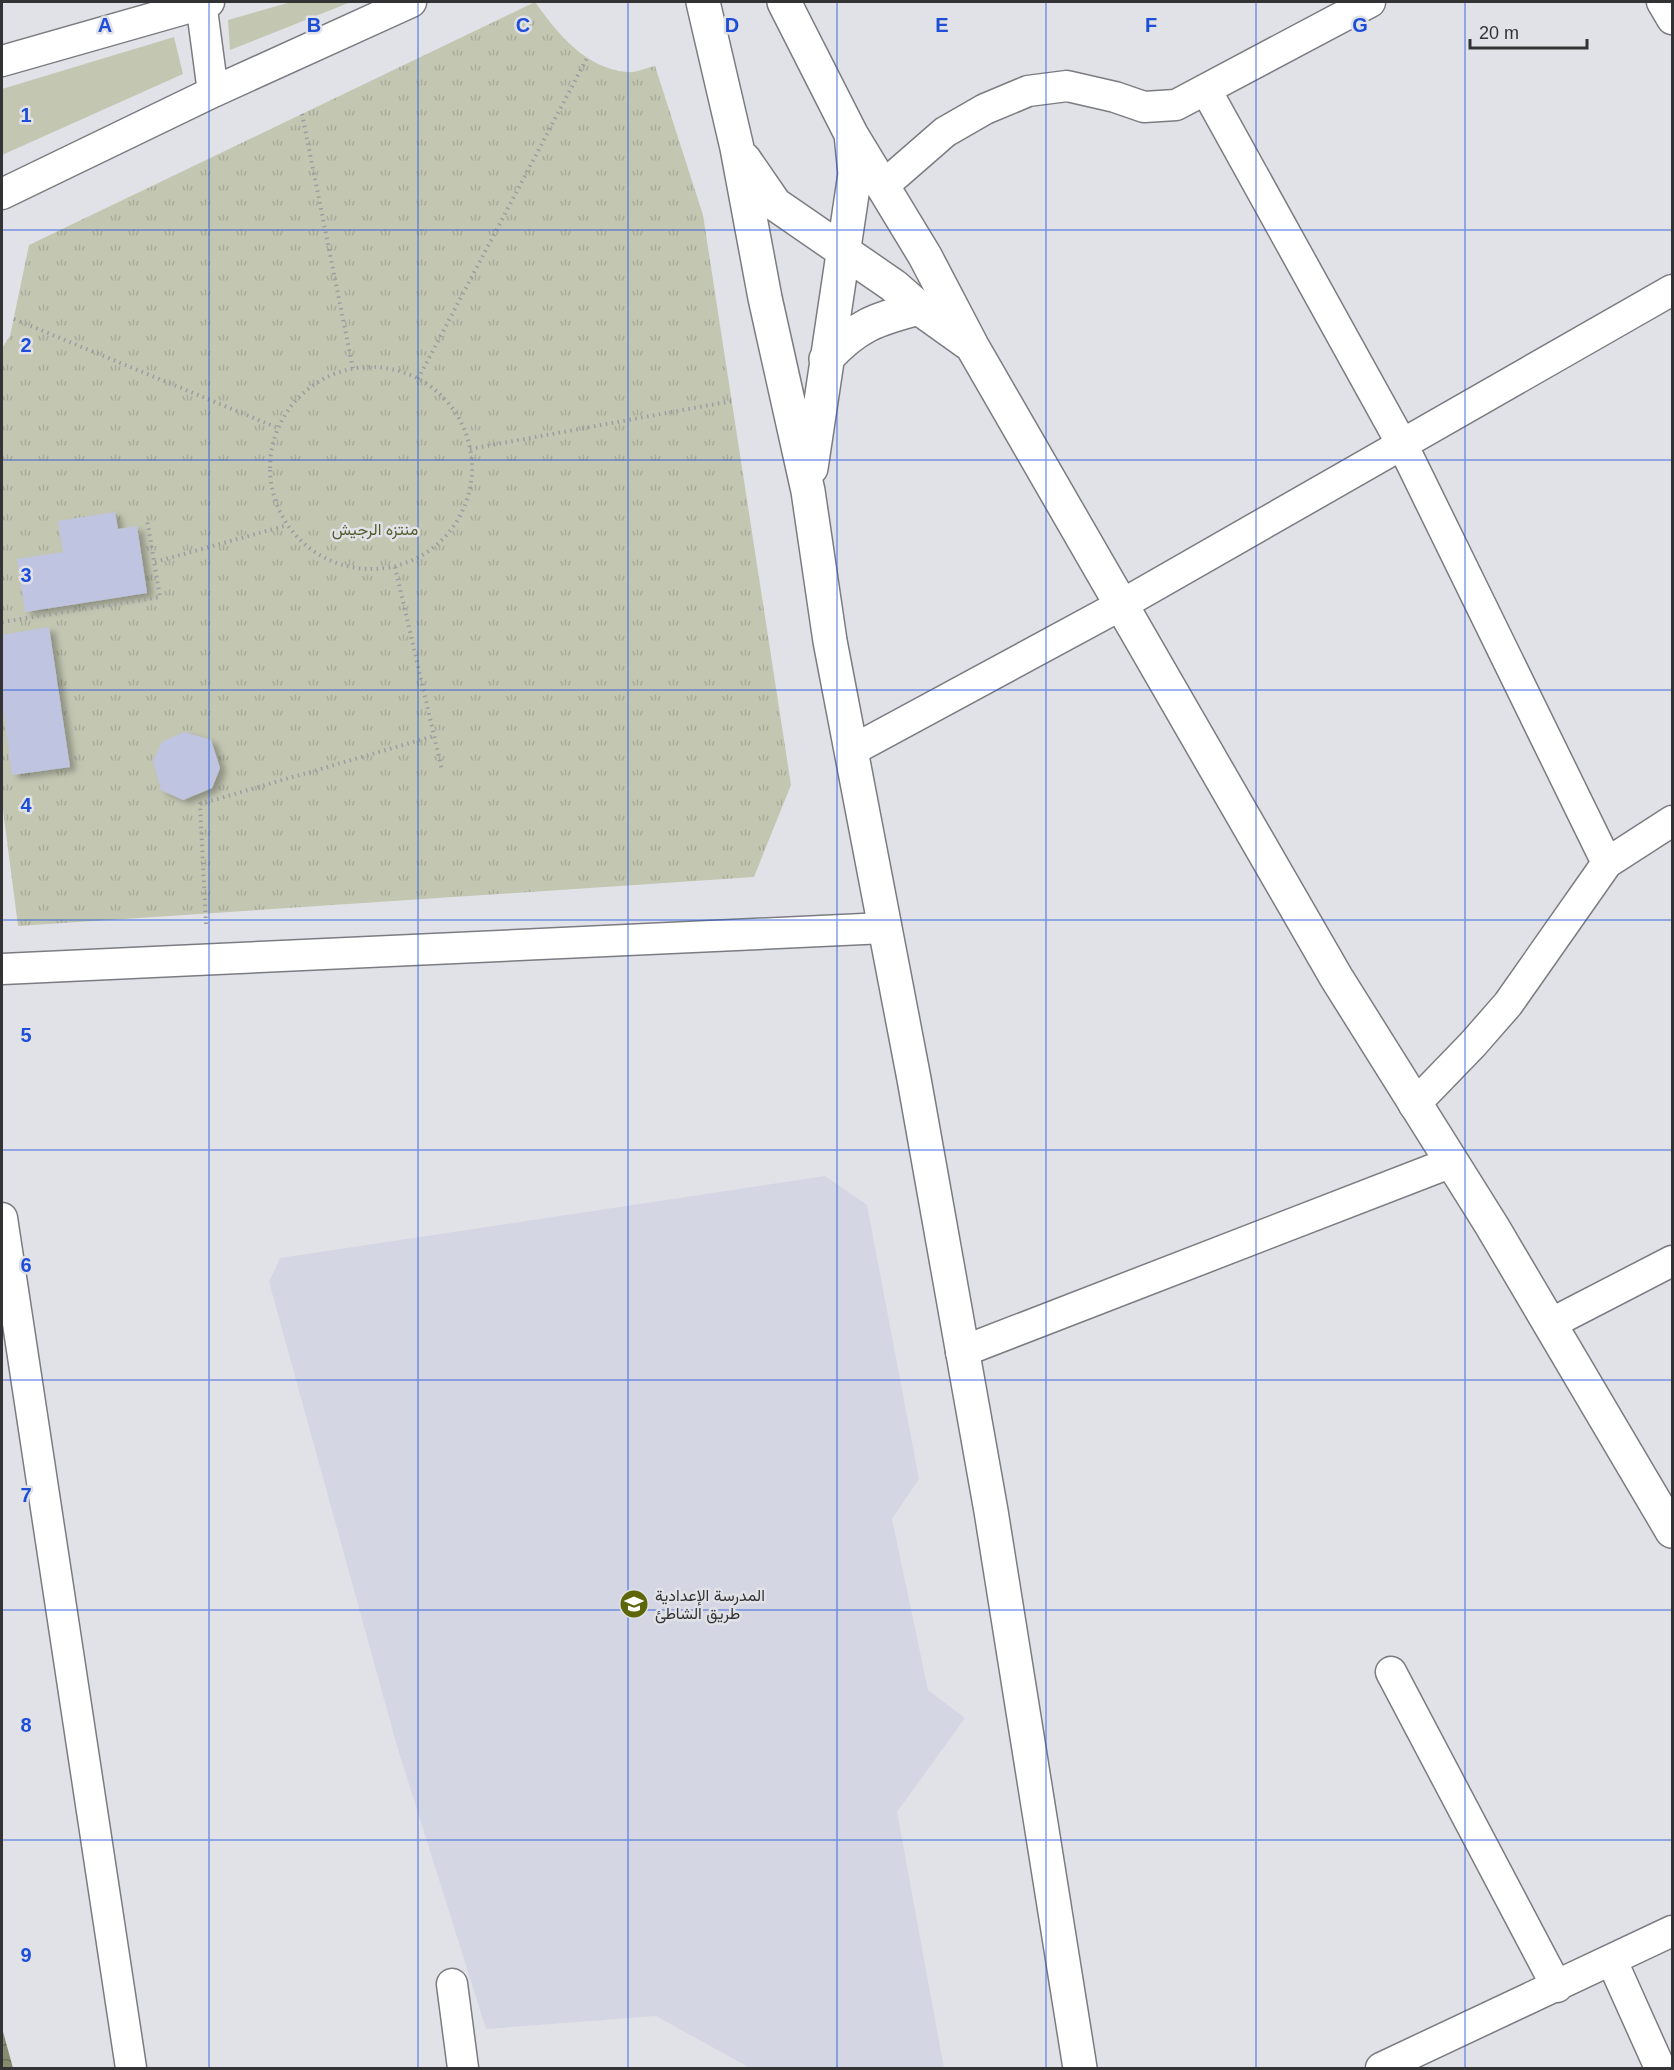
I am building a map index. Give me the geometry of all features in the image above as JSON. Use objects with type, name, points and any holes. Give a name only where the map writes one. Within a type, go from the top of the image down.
[{"type":"street","points":[[2,61],[203,2],[213,92]]},
{"type":"street","points":[[2,194],[213,92],[411,2]]},
{"type":"street","points":[[703,2],[737,148],[765,298],[808,491],[830,641],[916,1090],[991,1511],[1080,2068]]},
{"type":"street","points":[[784,2],[851,134],[925,256],[972,345],[1325,958],[1414,1105],[1452,1162],[1672,1531]]},
{"type":"street","points":[[883,186],[945,132],[985,108],[1028,92],[1067,86],[1115,97],[1144,108],[1176,105],[1370,2]]},
{"type":"street","points":[[1662,2],[1672,19]]},
{"type":"street","points":[[1206,90],[1403,446],[1608,863]]},
{"type":"street","points":[[808,491],[855,174],[851,134]]},
{"type":"street","points":[[737,148],[775,204],[894,286],[919,308],[972,345]]},
{"type":"street","points":[[851,751],[1121,605],[1403,446],[1672,290]]},
{"type":"street","points":[[826,359],[849,335],[871,321],[919,308]]},
{"type":"street","points":[[1414,1105],[1508,1004],[1608,863],[1672,821]]},
{"type":"street","points":[[2,969],[885,928]]},
{"type":"street","points":[[961,1352],[1452,1162]]},
{"type":"street","points":[[2,1218],[131,2068]]},
{"type":"street","points":[[1550,1324],[1672,1261]]},
{"type":"street","points":[[1391,1672],[1557,1986]]},
{"type":"street","points":[[1381,2068],[1672,1931]]},
{"type":"street","points":[[1612,1961],[1660,2068]]},
{"type":"street","points":[[452,1984],[463,2068]]},
{"type":"path","points":[[418,379],[587,58]]},
{"type":"path","points":[[302,114],[352,369]]},
{"type":"path","points":[[14,319],[278,428]]},
{"type":"path","points":[[370,366],[403,371],[418,379],[432,386],[455,409],[469,439],[473,471],[466,503],[450,532],[426,554],[395,567],[361,569],[328,561],[299,541],[279,513],[269,480],[271,445],[284,414],[307,388],[338,371],[370,366]]},
{"type":"path","points":[[470,449],[732,401]]},
{"type":"path","points":[[2,622],[160,597],[147,519]]},
{"type":"path","points":[[155,562],[288,525]]},
{"type":"path","points":[[395,567],[442,770]]},
{"type":"path","points":[[208,959],[200,804],[434,736]]},
{"type":"shaded area","name":"المدرسة الإعدادية طريق الشاطئ","points":[[825,1176],[867,1205],[919,1479],[892,1519],[928,1690],[965,1718],[897,1812],[944,2068],[750,2068],[656,2016],[486,2029],[397,1746],[269,1282],[280,1258]]},
{"type":"green space","points":[[291,2],[351,2],[230,50],[228,20]]},
{"type":"green space","name":"منتزه الرجيش","points":[[535,2],[574,48],[598,64],[627,72],[655,66],[703,215],[791,785],[754,877],[18,926],[2,802],[2,348],[10,336],[29,245]]},
{"type":"green space","points":[[174,37],[183,74],[2,155],[2,89]]},
{"type":"water","points":[[2,2028],[13,2068],[2,2068]]},
{"type":"building","points":[[115,512],[118,529],[137,526],[147,593],[25,612],[17,559],[63,552],[58,521]]},
{"type":"building","points":[[49,627],[70,767],[12,775],[2,699],[2,635]]},
{"type":"building","points":[[184,732],[211,740],[220,768],[212,788],[183,800],[161,790],[153,761],[162,742]]},
{"type":"place","name":"المدرسة الإعدادية طريق الشاطئ","points":[[634,1604]]}]
